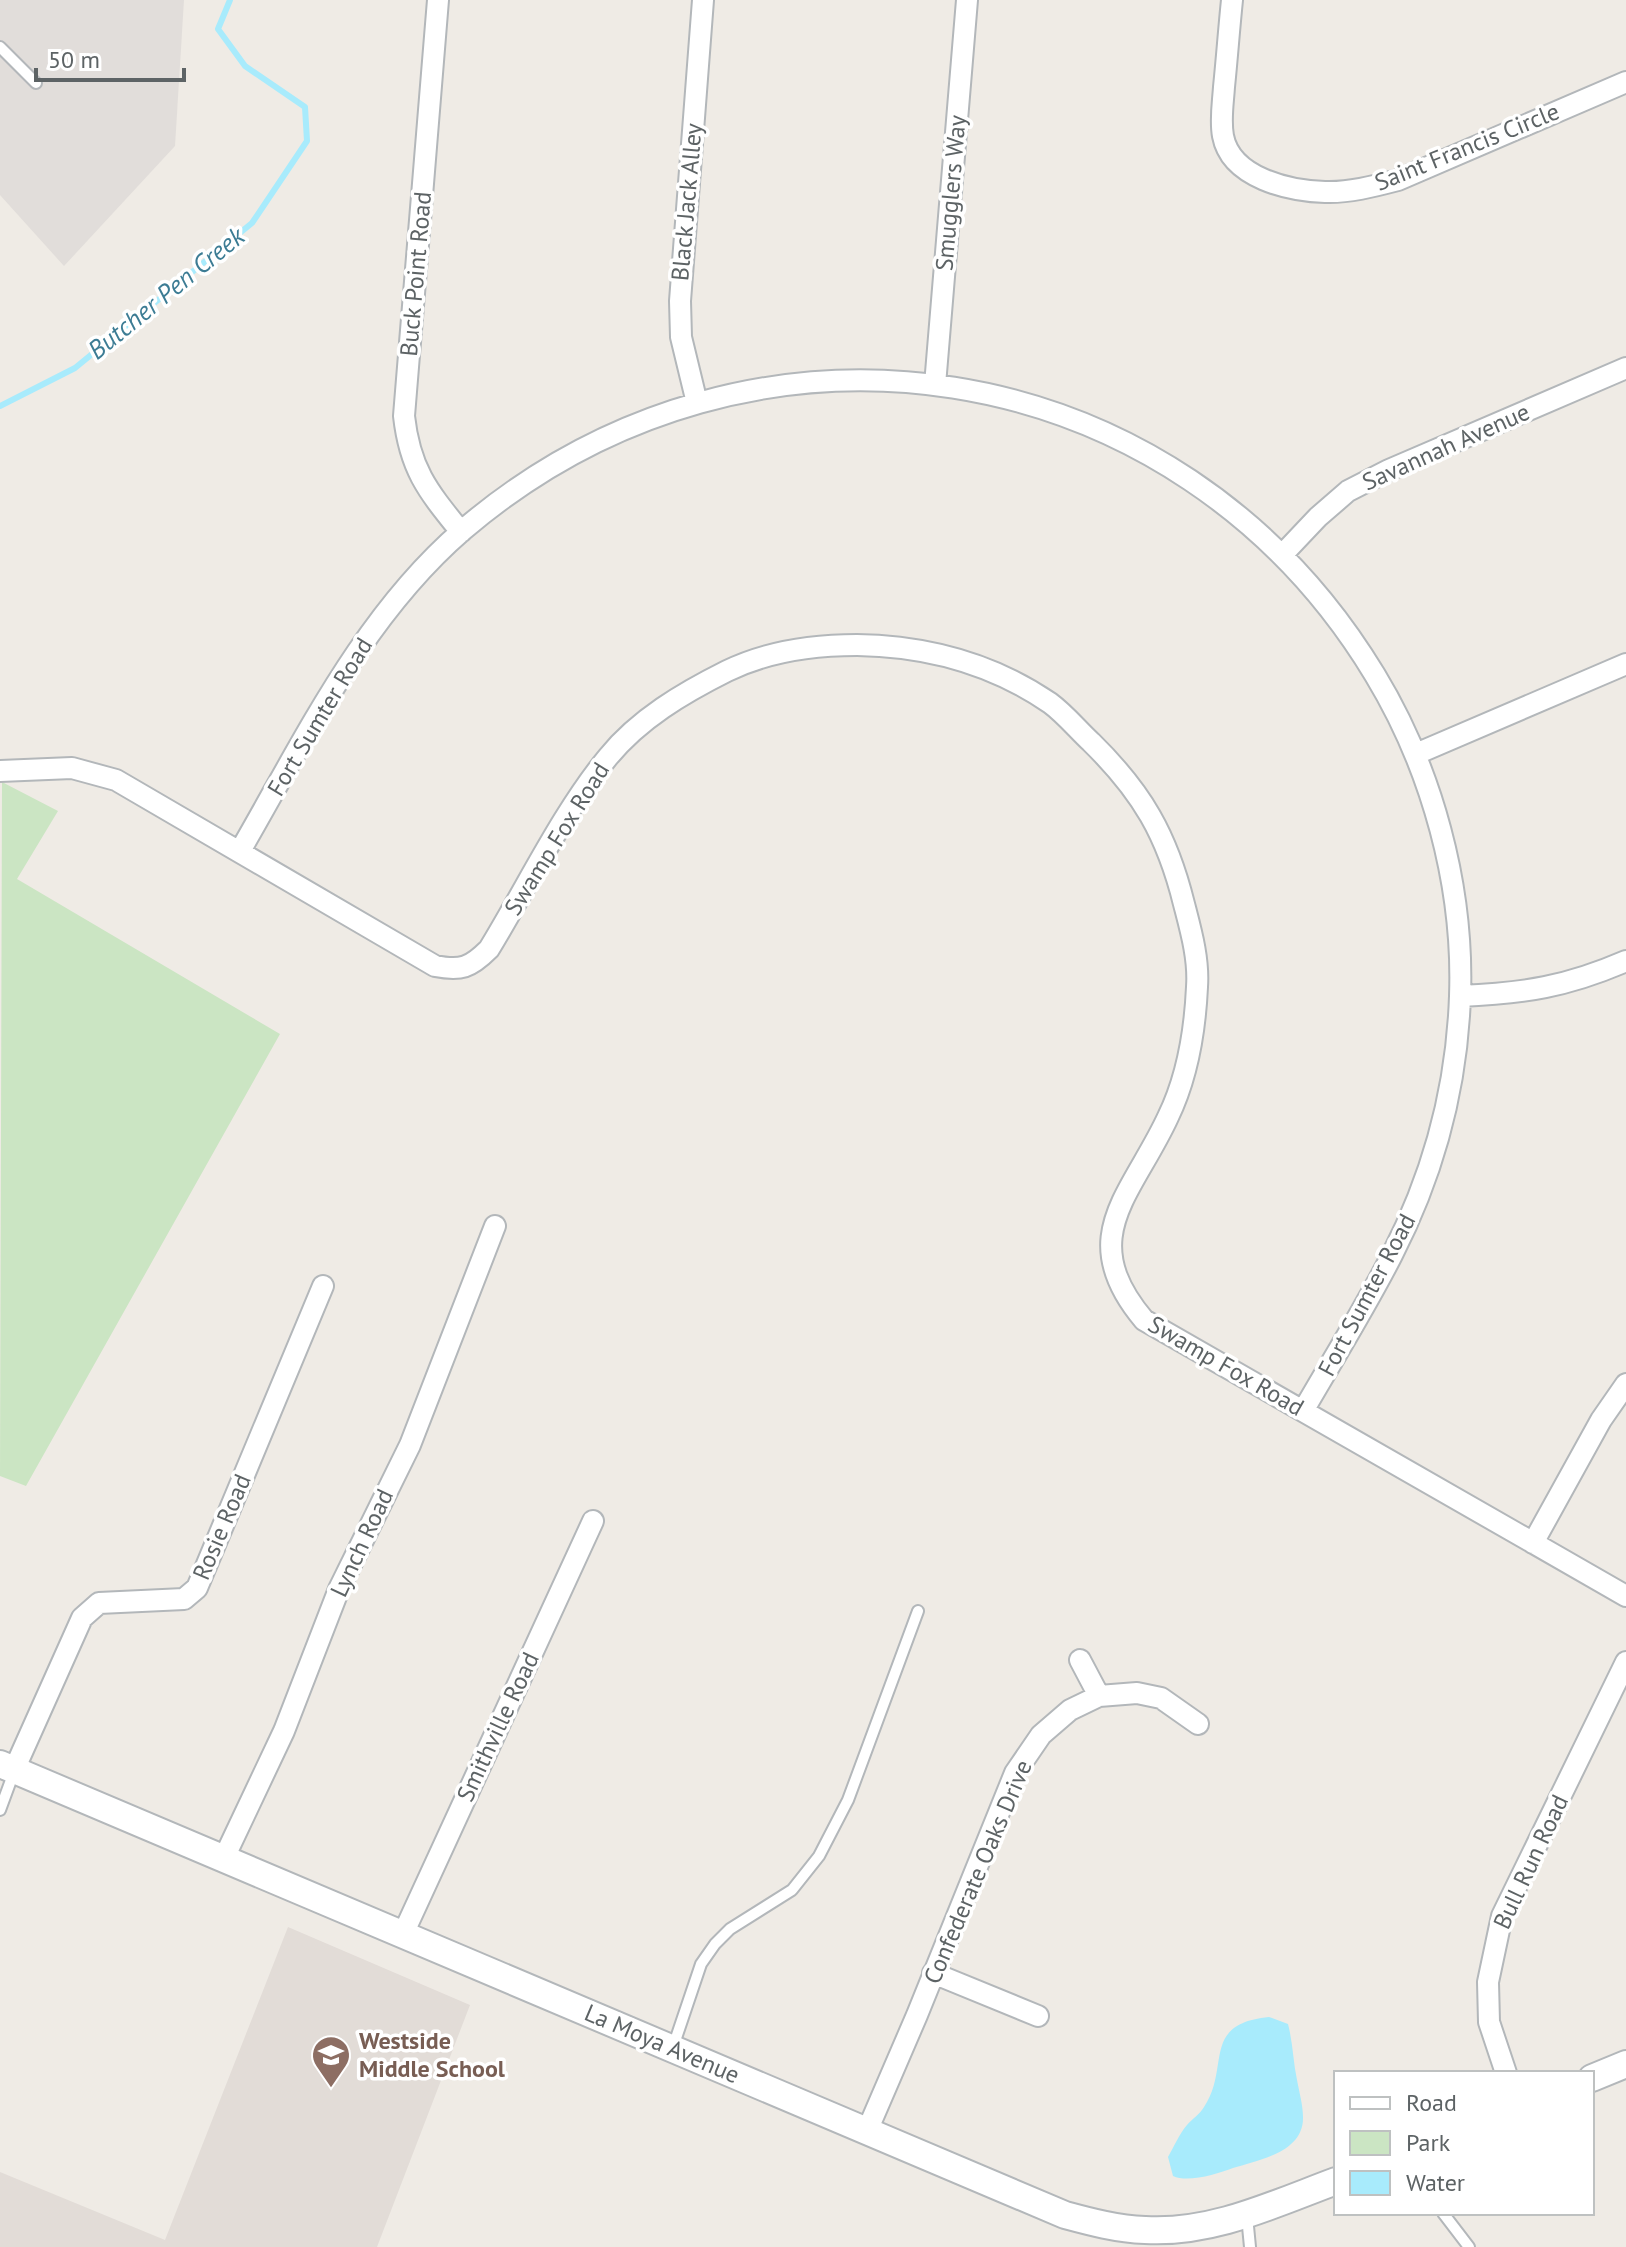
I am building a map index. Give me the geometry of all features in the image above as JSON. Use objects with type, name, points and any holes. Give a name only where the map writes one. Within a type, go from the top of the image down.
[{"type":"street","name":"Buck Point Road","points":[[438,0],[404,416],[407,443],[426,490],[461,532]]},
{"type":"street","name":"Black Jack Alley","points":[[697,403],[681,337],[680,301],[703,0]]},
{"type":"street","name":"Smugglers Way","points":[[935,385],[967,0]]},
{"type":"street","name":"Saint Francis Circle","points":[[1232,0],[1222,117],[1223,139],[1235,161],[1256,176],[1281,186],[1325,192],[1369,188],[1398,180],[1626,82]]},
{"type":"street","name":"Savannah Avenue","points":[[1283,554],[1348,491],[1389,470],[1626,368]]},
{"type":"street","name":"Fort Sumter Road","points":[[240,851],[360,645],[418,575],[461,532],[515,491],[559,462],[613,433],[697,403],[772,386],[826,380],[935,385],[1019,402],[1095,428],[1191,479],[1229,507],[1283,554],[1332,611],[1394,707],[1416,754],[1446,860],[1456,921],[1460,996],[1443,1122],[1431,1163],[1392,1255],[1303,1411]]},
{"type":"street","name":"Swamp Fox Road","points":[[0,771],[72,768],[116,780],[435,966],[456,970],[475,963],[489,949],[582,793],[609,755],[646,721],[684,693],[734,668],[787,651],[832,645],[924,651],[963,661],[1016,683],[1053,705],[1122,773],[1151,815],[1175,867],[1194,942],[1198,984],[1183,1075],[1169,1116],[1114,1219],[1110,1245],[1113,1270],[1126,1298],[1144,1320],[1626,1596]]},
{"type":"street","points":[[1416,754],[1626,664]]},
{"type":"street","points":[[1460,996],[1519,993],[1584,979],[1626,961]]},
{"type":"street","name":"Lynch Road","points":[[224,1858],[284,1731],[339,1589],[410,1445],[495,1226]]},
{"type":"street","name":"Rosie Road","points":[[7,1767],[82,1618],[99,1603],[184,1599],[197,1588],[323,1286]]},
{"type":"street","points":[[1533,1543],[1601,1420],[1626,1384]]},
{"type":"street","name":"Smithville Road","points":[[403,1934],[593,1521]]},
{"type":"street","points":[[1080,1660],[1099,1696]]},
{"type":"street","name":"Bull Run Road","points":[[1505,2071],[1489,2022],[1488,1995],[1493,1948],[1502,1916],[1626,1662]]},
{"type":"street","name":"Confederate Oaks Drive","points":[[867,2131],[1015,1773],[1041,1735],[1070,1710],[1099,1696],[1137,1693],[1161,1698],[1198,1724]]},
{"type":"street","name":"La Moya Avenue","points":[[7,1767],[1065,2215],[1105,2226],[1177,2230],[1212,2225],[1334,2182]]},
{"type":"street","points":[[933,1973],[1038,2016]]},
{"type":"street","points":[[1594,2077],[1626,2064]]},
{"type":"lane","points":[[0,47],[36,83]]},
{"type":"lane","points":[[672,2049],[696,1977],[715,1944],[730,1929],[792,1890],[819,1856],[848,1800],[918,1611]]},
{"type":"lane","points":[[0,1810],[7,1767]]},
{"type":"lane","points":[[1247,2214],[1250,2247]]},
{"type":"lane","points":[[1445,2215],[1469,2247]]},
{"type":"shaded area","points":[[0,0],[184,0],[175,146],[64,266],[0,195]]},
{"type":"shaded area","name":"Westside Middle School","points":[[288,1927],[470,2005],[377,2247],[0,2247],[0,2172],[165,2240]]},
{"type":"green space","points":[[2,782],[58,811],[17,879],[280,1034],[26,1486],[0,1476]]},
{"type":"water","points":[[1269,2017],[1288,2024],[1290,2031],[1303,2112],[1296,2139],[1267,2158],[1219,2173],[1194,2178],[1173,2176],[1168,2157],[1182,2132],[1202,2110],[1212,2092],[1225,2038],[1234,2028],[1248,2021]]},
{"type":"waterway","name":"Butcher Pen Creek","points":[[0,406],[75,368],[252,223],[307,141],[305,107],[245,66],[218,29],[230,0]]},
{"type":"place","name":"Westside Middle School","points":[[331,2089]]}]
